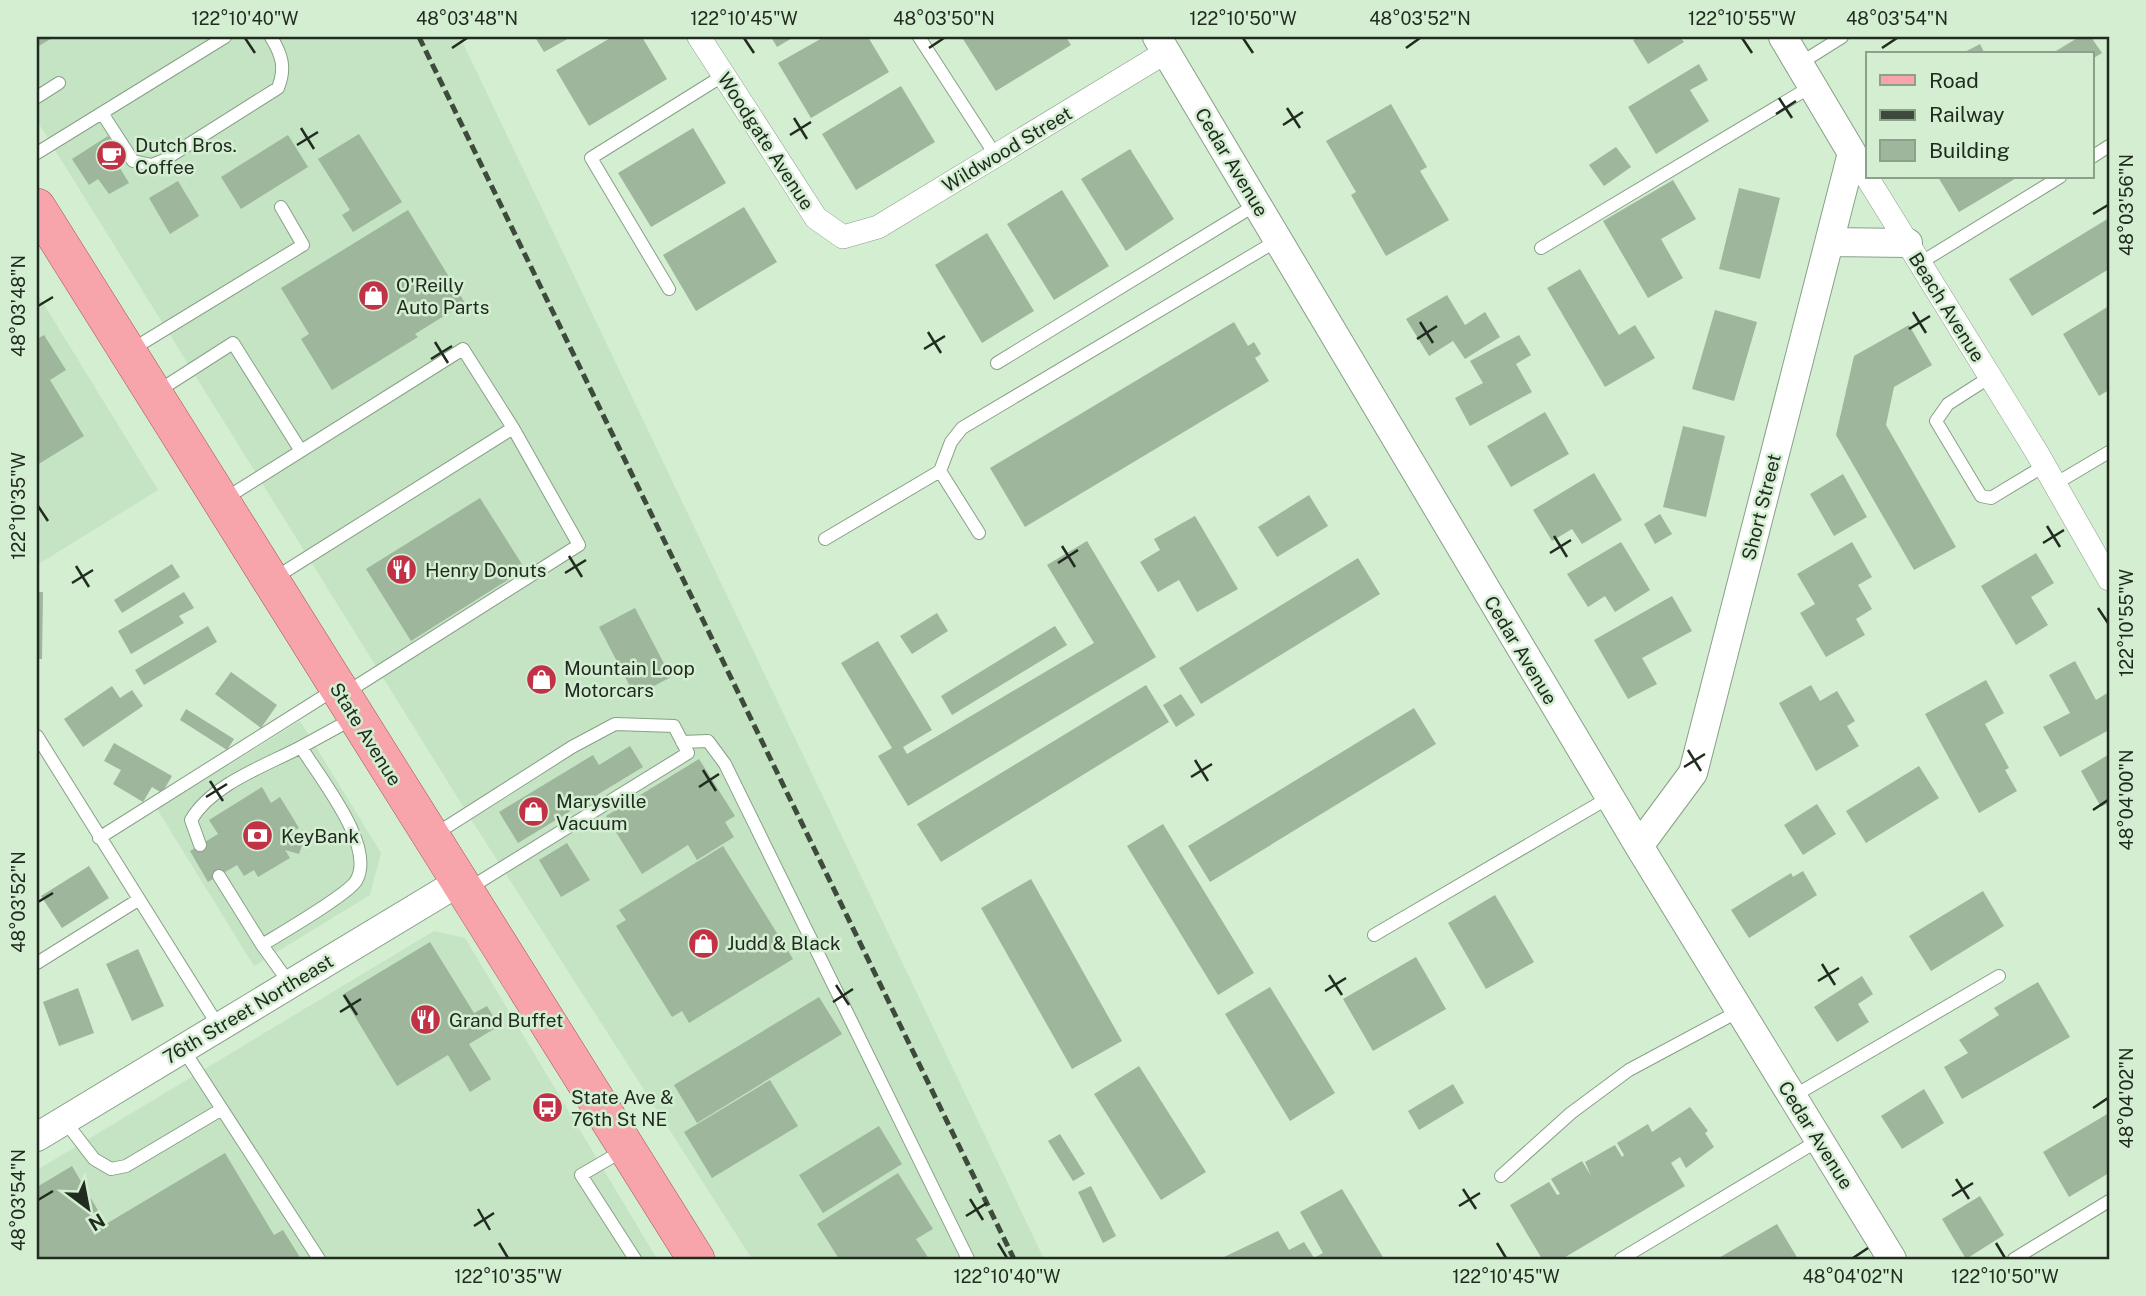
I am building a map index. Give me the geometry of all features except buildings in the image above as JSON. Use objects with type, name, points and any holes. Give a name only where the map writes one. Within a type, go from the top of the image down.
[{"type":"main road","name":"State Avenue","points":[[37,208],[696,1259]]},
{"type":"street","name":"Woodgate Avenue","points":[[699,37],[816,218],[843,237]]},
{"type":"street","name":"Beach Avenue","points":[[1783,37],[1866,176]]},
{"type":"street","name":"Wildwood Street","points":[[843,237],[878,227],[996,156],[1162,44]]},
{"type":"street","name":"Cedar Avenue","points":[[1162,44],[1639,846],[1819,1140],[1885,1257]]},
{"type":"street","name":"Short Street","points":[[1639,846],[1693,773],[1852,153]]},
{"type":"street","name":"Beach Avenue","points":[[1868,178],[2050,475],[2109,579]]},
{"type":"street","points":[[1830,242],[1914,253]]},
{"type":"street","name":"76th Street Northeast","points":[[37,1137],[290,984],[462,887]]},
{"type":"lane","points":[[37,153],[225,37]]},
{"type":"lane","points":[[102,113],[133,161],[152,165],[164,160],[278,88],[284,74],[280,52],[271,37]]},
{"type":"lane","points":[[919,37],[996,156]]},
{"type":"lane","points":[[1541,248],[1806,75],[1842,37]]},
{"type":"lane","points":[[669,289],[591,158],[724,75]]},
{"type":"lane","points":[[37,97],[59,83]]},
{"type":"lane","points":[[2094,156],[2109,146]]},
{"type":"lane","points":[[1914,253],[2058,178]]},
{"type":"lane","points":[[997,363],[1257,204]]},
{"type":"lane","points":[[126,353],[303,245],[281,207]]},
{"type":"lane","points":[[825,539],[940,471],[951,442],[962,428],[1278,240]]},
{"type":"lane","points":[[152,394],[233,343],[301,451]]},
{"type":"lane","points":[[99,838],[345,700],[579,545],[513,428],[463,349],[220,502]]},
{"type":"lane","points":[[1990,377],[1948,404],[1936,421],[1981,496],[1991,498],[2109,452]]},
{"type":"lane","points":[[270,581],[513,428]]},
{"type":"lane","points":[[940,471],[979,533]]},
{"type":"lane","points":[[200,845],[191,820],[198,808],[251,773],[301,747],[345,700]]},
{"type":"lane","points":[[431,837],[572,747],[615,724],[674,726],[688,753],[462,887]]},
{"type":"lane","points":[[37,736],[219,1027]]},
{"type":"lane","points":[[682,742],[708,741],[725,764],[968,1259]]},
{"type":"lane","points":[[262,945],[355,882],[363,862],[359,843],[301,747]]},
{"type":"lane","points":[[1374,936],[1610,797]]},
{"type":"lane","points":[[219,876],[290,984]]},
{"type":"lane","points":[[37,962],[138,900]]},
{"type":"lane","points":[[1792,1097],[1999,976]]},
{"type":"lane","points":[[1501,1176],[1571,1113],[1629,1070],[1739,1011]]},
{"type":"lane","points":[[183,1049],[319,1259]]},
{"type":"lane","points":[[64,1120],[94,1159],[111,1169],[126,1166],[222,1109]]},
{"type":"lane","points":[[1621,1259],[1819,1140]]},
{"type":"lane","points":[[627,1149],[581,1175],[635,1259]]},
{"type":"lane","points":[[2014,1259],[2109,1201]]},
{"type":"shaded area","points":[[37,37],[460,37],[1044,1259],[752,1259],[474,824],[37,121]]},
{"type":"shaded area","points":[[37,293],[158,490],[37,565]]},
{"type":"shaded area","points":[[300,721],[381,853],[370,895],[254,966],[157,809]]},
{"type":"shaded area","points":[[434,931],[465,938],[657,1259],[37,1259],[37,1170]]},
{"type":"railway","points":[[419,37],[1014,1259]]},
{"type":"place","name":"Dutch Bros. Coffee","points":[[112,156]]},
{"type":"place","name":"O'Reilly Auto Parts","points":[[373,296]]},
{"type":"place","name":"Henry Donuts","points":[[402,570]]},
{"type":"place","name":"Mountain Loop Motorcars","points":[[541,679]]},
{"type":"place","name":"Marysville Vacuum","points":[[533,812]]},
{"type":"place","name":"KeyBank","points":[[258,836]]},
{"type":"place","name":"Judd & Black","points":[[704,943]]},
{"type":"place","name":"Grand Buffet","points":[[426,1020]]},
{"type":"place","name":"State Ave & 76th St NE","points":[[548,1108]]}]
